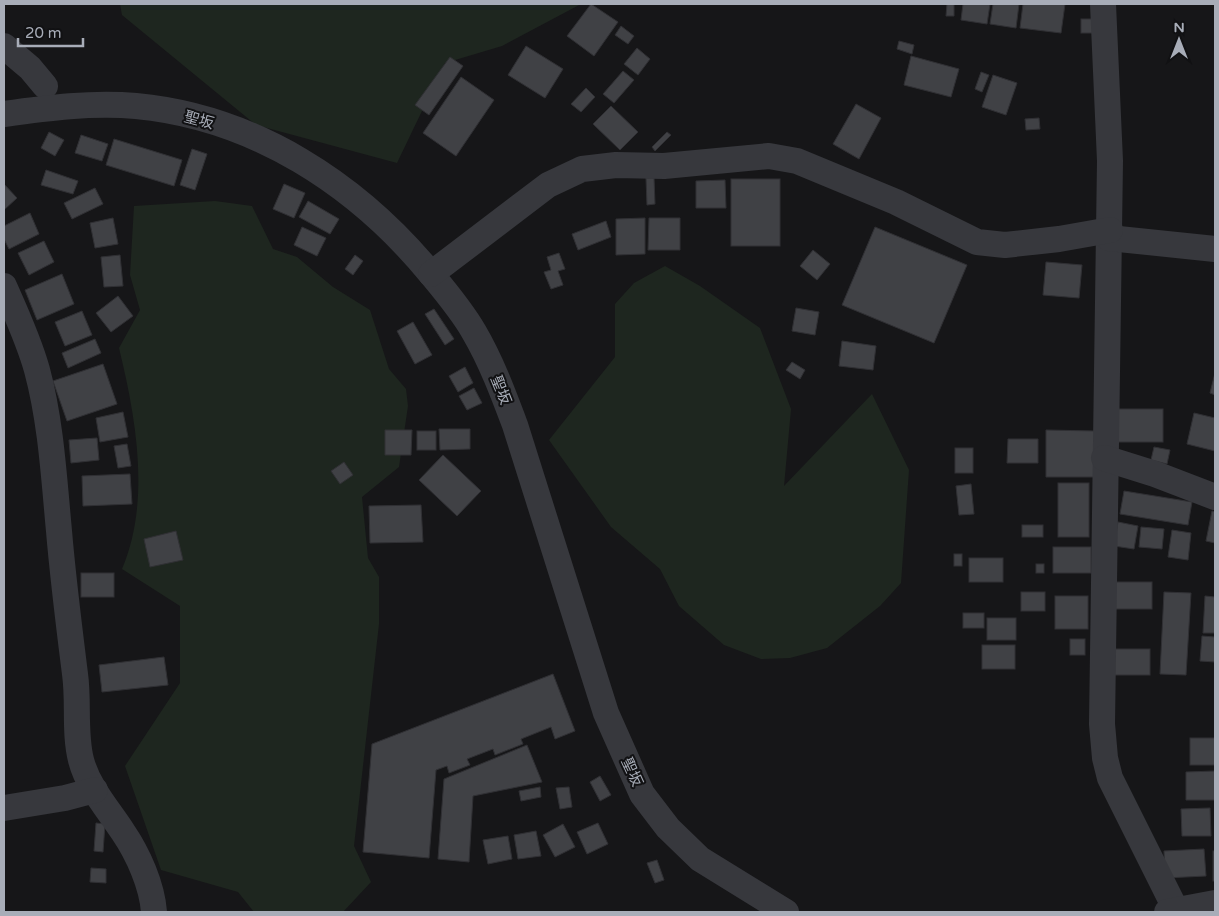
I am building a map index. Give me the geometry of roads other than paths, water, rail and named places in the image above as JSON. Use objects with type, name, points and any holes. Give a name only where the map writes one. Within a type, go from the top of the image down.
[{"type":"street","points":[[1103,4],[1110,135],[1104,458],[1102,724],[1104,758],[1110,778],[1174,911],[1215,903]]},
{"type":"street","points":[[4,46],[38,77]]},
{"type":"street","name":"聖坂","points":[[4,114],[87,105],[136,106],[198,118],[252,136],[298,158],[334,182],[375,214],[410,248],[473,330],[497,378],[515,425],[606,713],[642,794],[668,828],[700,859],[786,912]]},
{"type":"street","points":[[431,274],[548,184],[582,169],[616,165],[664,166],[769,156],[796,161],[896,202],[977,242],[1005,245],[1109,234],[1215,249]]},
{"type":"street","points":[[4,286],[24,331],[37,370],[46,414],[51,447],[64,594],[76,676],[81,760],[95,790],[125,834],[145,874],[154,912]]},
{"type":"street","points":[[1104,458],[1155,474],[1215,497]]},
{"type":"street","points":[[4,808],[65,798],[95,790]]}]
